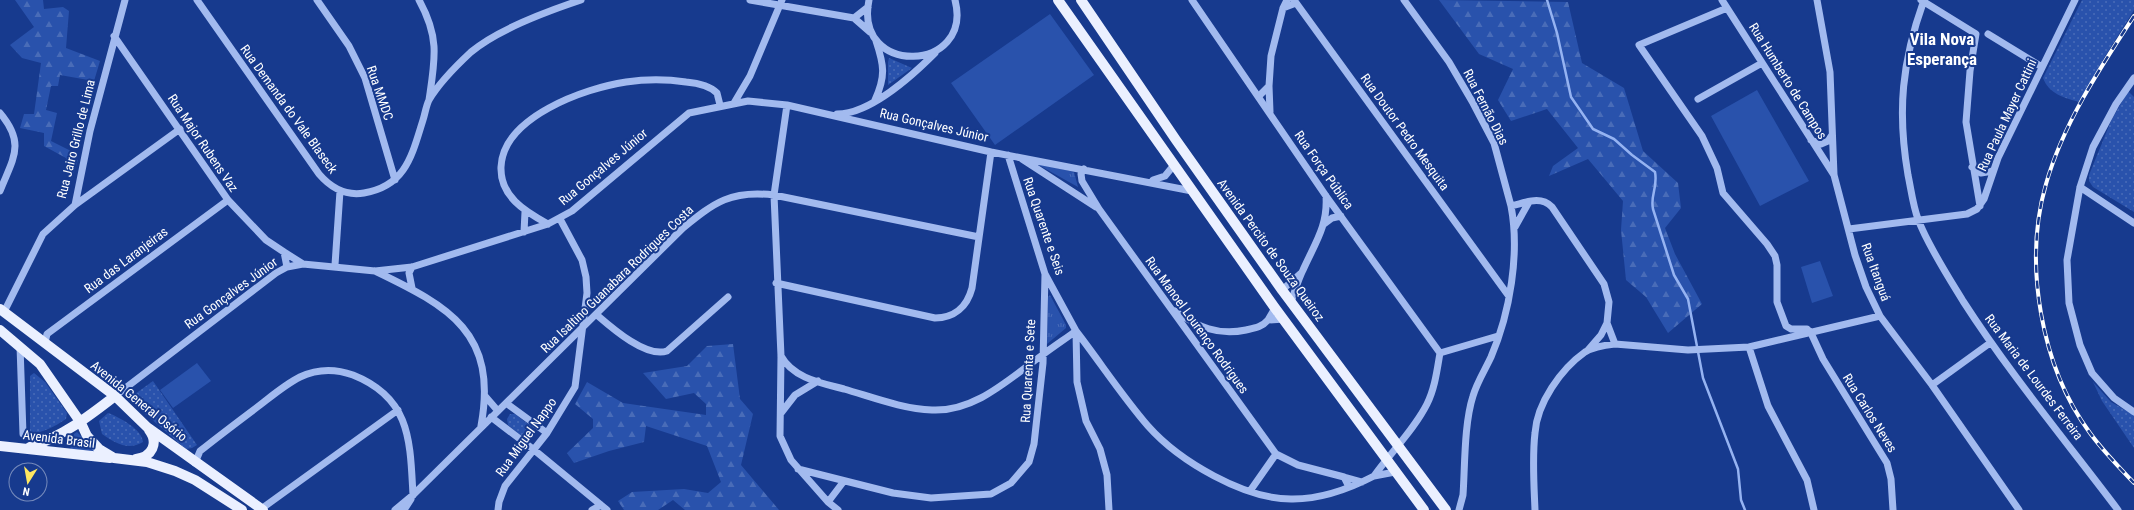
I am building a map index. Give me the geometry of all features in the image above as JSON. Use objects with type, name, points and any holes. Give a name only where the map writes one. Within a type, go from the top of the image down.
[{"type":"main road","points":[[1058,0],[1275,308],[1424,510]]},
{"type":"main road","name":"Avenida Percito de Souza Queiroz","points":[[1081,0],[1176,140],[1282,290],[1446,510]]},
{"type":"main road","points":[[1174,165],[1178,158],[1176,140]]},
{"type":"main road","points":[[1228,242],[1238,249],[1264,284],[1273,289],[1282,290]]},
{"type":"main road","name":"Avenida General Osório","points":[[2,311],[115,396],[147,428],[262,510]]},
{"type":"main road","points":[[0,330],[40,364],[81,423],[91,441],[99,449],[114,458],[134,460],[175,470],[195,480],[242,510]]},
{"type":"main road","name":"Rua Gonçalves Júnior","points":[[27,448],[59,436],[81,423],[115,396]]},
{"type":"main road","points":[[134,460],[147,456],[152,451],[154,439],[147,428]]},
{"type":"main road","name":"Avenida Brasil","points":[[0,446],[114,458]]},
{"type":"street","name":"Rua Jairo Grillo de Lima","points":[[2,311],[43,234],[75,205],[90,131],[114,36],[125,0]]},
{"type":"street","name":"Rua Demanda do Vale Blaseck","points":[[197,0],[319,174],[332,187],[350,194],[369,192],[384,187],[395,180],[402,173],[412,156],[429,101],[472,51],[502,33],[549,12],[581,0]]},
{"type":"street","name":"Rua MMDC","points":[[317,0],[349,46],[365,78],[395,180]]},
{"type":"street","points":[[419,0],[428,16],[434,34],[433,73],[429,101]]},
{"type":"street","points":[[750,0],[781,2],[854,18],[893,54],[911,58],[928,55],[944,45]]},
{"type":"street","points":[[827,113],[850,112],[875,100],[914,74],[949,39],[956,23],[955,0]]},
{"type":"street","points":[[1088,0],[1088,11]]},
{"type":"street","name":"Rua Força Pública","points":[[1192,0],[1326,196],[1440,353]]},
{"type":"street","points":[[1270,112],[1269,86],[1271,56],[1283,8],[1287,0]]},
{"type":"street","name":"Rua Fernão Dias","points":[[1404,0],[1449,62],[1494,143],[1511,206],[1515,227],[1515,249],[1511,276],[1498,336],[1472,397],[1469,414],[1463,495],[1459,510]]},
{"type":"street","name":"Rua Humberto de Campos","points":[[1722,0],[1834,175]]},
{"type":"street","name":"Rua Itanguá","points":[[1817,0],[1830,72],[1834,175],[1855,255],[1880,316],[1932,385],[2019,510]]},
{"type":"street","name":"Rua Paula Mayer Cattini","points":[[1980,206],[1986,194],[1993,171],[2075,0]]},
{"type":"street","points":[[1283,8],[1295,1]]},
{"type":"street","name":"Rua Doutor Pedro Mesquita","points":[[1295,1],[1508,295]]},
{"type":"street","points":[[1849,229],[1918,219],[1967,214],[1973,212],[1980,206],[1972,167],[1966,122],[1970,71],[1976,34],[1923,1]]},
{"type":"street","name":"Rua Maria de Lourdes Ferreira","points":[[1923,1],[1905,64],[1902,96],[1902,134],[1910,188],[1918,219],[1949,279],[1990,343],[2118,510]]},
{"type":"street","points":[[734,103],[750,76],[781,2]]},
{"type":"street","points":[[869,3],[868,21],[884,68],[884,77],[875,100]]},
{"type":"street","points":[[854,18],[869,3]]},
{"type":"street","points":[[1727,8],[1639,46],[1702,136],[1717,168],[1724,193],[1767,244],[1775,256],[1777,265],[1777,302],[1786,326],[1791,329],[1807,329],[1811,333]]},
{"type":"street","points":[[1988,34],[2042,67]]},
{"type":"street","name":"Rua Major Rubens Vaz","points":[[114,36],[228,200],[266,240],[303,264]]},
{"type":"street","points":[[1698,99],[1762,63]]},
{"type":"street","points":[[433,73],[435,82],[440,87]]},
{"type":"street","points":[[2134,78],[2116,104],[2093,146],[2080,187],[2067,260],[2069,303],[2080,345],[2092,373],[2114,398],[2134,412]]},
{"type":"street","points":[[548,224],[525,212],[504,187],[502,179],[501,162],[506,147],[513,135],[535,116],[577,95],[626,82],[653,80],[678,80],[707,86],[717,93],[720,105]]},
{"type":"street","points":[[1259,96],[1269,86]]},
{"type":"street","name":"Rua Gonçalves Júnior","points":[[115,396],[276,273],[288,267],[303,264],[335,265],[375,270],[412,267],[548,224],[572,211],[689,114],[720,105],[754,101],[787,105],[991,152],[1148,181],[1192,191]]},
{"type":"street","points":[[787,105],[774,195],[776,282],[781,356],[780,436],[786,452],[798,469],[828,502],[838,510]]},
{"type":"street","points":[[0,113],[15,134],[16,142],[12,162],[0,190]]},
{"type":"street","points":[[75,205],[180,129]]},
{"type":"street","points":[[1810,139],[1821,144],[1828,141],[1832,135]]},
{"type":"street","points":[[776,282],[928,317],[946,317],[962,307],[971,294],[991,152]]},
{"type":"street","name":"Rua Quarente e Seis","points":[[1008,155],[1045,274],[1076,331],[1077,382],[1086,421],[1100,449],[1107,475],[1109,510]]},
{"type":"street","name":"Rua Manoel Lourenço Rodrigues","points":[[1018,157],[1099,209]]},
{"type":"street","points":[[1148,181],[1165,176],[1174,165]]},
{"type":"street","points":[[1972,167],[1990,182]]},
{"type":"street","name":"Rua Manoel Lourenço Rodrigues","points":[[1084,169],[1081,174],[1082,182],[1099,209],[1276,454],[1298,465],[1362,482]]},
{"type":"street","points":[[1981,173],[1993,171]]},
{"type":"street","points":[[2080,187],[2134,223]]},
{"type":"street","points":[[1976,188],[1986,194]]},
{"type":"street","points":[[335,265],[340,191]]},
{"type":"street","name":"Rua Isaltino Guanabara Rodrigues Costa","points":[[395,510],[413,495],[491,417],[582,330],[683,228],[709,207],[736,195],[752,193],[774,195],[979,237]]},
{"type":"street","points":[[1291,302],[1324,224],[1327,210],[1326,196]]},
{"type":"street","name":"Rua das Laranjeiras","points":[[45,343],[48,334],[228,200]]},
{"type":"street","points":[[1511,206],[1544,200],[1552,207],[1604,284],[1609,302],[1608,323],[1615,344]]},
{"type":"street","points":[[1515,227],[1529,202]]},
{"type":"street","points":[[524,232],[525,212]]},
{"type":"street","points":[[1324,224],[1332,218],[1341,216]]},
{"type":"street","name":"Rua Miguel Nappo","points":[[498,510],[499,502],[506,486],[563,410],[575,386],[579,367],[587,293],[586,277],[582,260],[560,218]]},
{"type":"street","points":[[284,252],[288,267]]},
{"type":"street","points":[[412,267],[409,274],[412,288]]},
{"type":"street","points":[[375,270],[412,288],[434,301],[461,325],[476,344],[484,377],[485,396],[481,427]]},
{"type":"street","points":[[1282,290],[1303,271]]},
{"type":"street","name":"Rua Quarenta e Sete","points":[[798,469],[893,493],[931,498],[991,494],[1011,483],[1029,462],[1034,444],[1040,400],[1045,274]]},
{"type":"street","points":[[1496,278],[1504,280],[1511,276]]},
{"type":"street","points":[[597,315],[628,340],[661,353],[667,351],[728,297]]},
{"type":"street","points":[[1169,306],[1196,323],[1213,331],[1226,333],[1259,327],[1268,320],[1275,308]]},
{"type":"street","points":[[1586,351],[1604,345],[1615,344],[1692,350],[1749,347],[1880,316]]},
{"type":"street","points":[[1268,320],[1284,319]]},
{"type":"street","points":[[1189,333],[1189,327],[1196,323]]},
{"type":"street","points":[[1534,510],[1534,433],[1538,417],[1556,383],[1601,335],[1608,323]]},
{"type":"street","points":[[781,356],[791,369],[818,381],[906,407],[932,410],[952,409],[972,403],[988,394],[1076,331],[1148,426],[1192,462],[1219,478],[1250,491],[1274,498],[1292,499],[1322,496],[1349,487],[1374,476],[1395,472]]},
{"type":"street","name":"Rua Carlos Neves","points":[[1811,333],[1823,359],[1887,462],[1892,479],[1893,510]]},
{"type":"street","points":[[1374,476],[1418,418],[1427,403],[1432,391],[1440,353],[1498,336]]},
{"type":"street","points":[[1932,385],[1990,343]]},
{"type":"street","points":[[20,346],[23,434]]},
{"type":"street","points":[[1749,347],[1768,406],[1807,480],[1814,510]]},
{"type":"street","points":[[195,463],[200,451],[282,388],[300,377],[332,370],[365,380],[377,387],[389,397],[398,410],[407,432],[413,495]]},
{"type":"street","points":[[780,413],[795,395],[818,381]]},
{"type":"street","points":[[485,396],[498,411]]},
{"type":"street","points":[[506,403],[547,433]]},
{"type":"street","points":[[262,510],[398,410]]},
{"type":"street","points":[[491,417],[604,508]]},
{"type":"street","points":[[1250,491],[1276,454]]},
{"type":"street","points":[[1344,477],[1349,487]]},
{"type":"street","points":[[828,502],[844,481]]},
{"type":"street","name":"Rua Isaltino Guanabara Rodrigues Costa","points":[[404,510],[413,495]]},
{"type":"street","points":[[592,510],[604,508]]},
{"type":"green space","points":[[15,0],[43,0],[44,9],[63,7],[69,11],[66,48],[100,61],[94,81],[60,75],[58,86],[51,86],[46,110],[57,113],[51,141],[71,151],[73,158],[78,160],[72,178],[65,171],[66,158],[44,146],[44,133],[20,128],[24,114],[34,114],[41,63],[22,58],[10,45],[34,27]]},
{"type":"green space","points":[[1439,0],[1568,2],[1582,63],[1624,88],[1643,151],[1678,183],[1681,208],[1665,228],[1675,254],[1702,304],[1668,333],[1646,297],[1626,280],[1621,230],[1623,201],[1588,159],[1549,176],[1553,166],[1578,148],[1547,109],[1511,121],[1498,100],[1513,69],[1479,54]]},
{"type":"green space","points":[[2082,0],[2134,0],[2134,10],[2104,58],[2080,102],[2063,97],[2053,92],[2043,78]]},
{"type":"green space","points":[[1050,14],[1094,75],[995,145],[951,83]]},
{"type":"green space","points":[[889,58],[912,68],[888,85],[888,62]]},
{"type":"green space","points":[[1757,90],[1809,181],[1760,206],[1711,116]]},
{"type":"green space","points":[[2128,91],[2134,97],[2134,212],[2093,187],[2089,181],[2089,175],[2111,121]]},
{"type":"green space","points":[[1035,163],[1074,172],[1078,187]]},
{"type":"green space","points":[[1820,261],[1833,296],[1812,303],[1801,267]]},
{"type":"green space","points":[[1050,295],[1066,325],[1066,328],[1047,344],[1048,297]]},
{"type":"green space","points":[[733,344],[740,399],[753,414],[741,465],[779,510],[685,510],[673,500],[658,510],[624,510],[618,501],[632,492],[684,489],[708,493],[721,482],[707,446],[646,426],[644,442],[609,451],[574,463],[567,453],[593,428],[593,419],[575,404],[587,382],[623,403],[706,415],[706,404],[694,393],[666,399],[643,373],[687,366],[707,346]]},
{"type":"green space","points":[[197,363],[211,381],[173,408],[160,390]]},
{"type":"green space","points":[[34,373],[45,382],[67,413],[66,419],[44,430],[30,434],[30,376]]},
{"type":"green space","points":[[153,381],[197,445],[186,449],[135,405],[133,399],[135,394]]},
{"type":"green space","points":[[2093,382],[2111,402],[2134,415],[2134,448],[2102,401]]},
{"type":"green space","points":[[108,413],[118,417],[134,428],[142,437],[143,442],[137,445],[127,446],[117,443],[102,434],[99,421]]},
{"type":"green space","points":[[510,414],[515,414],[533,428],[533,433],[529,438],[523,437],[508,425],[507,419]]},
{"type":"green space","points":[[77,432],[96,452],[71,449],[69,442]]},
{"type":"waterway","points":[[1547,0],[1557,33],[1571,97],[1593,129],[1614,139],[1655,172],[1656,183],[1652,200],[1653,209],[1674,275],[1688,299],[1703,378],[1738,469],[1741,500],[1745,510]]},
{"type":"railway","points":[[2134,16],[2096,76],[2072,118],[2062,140],[2046,184],[2039,215],[2036,247],[2037,280],[2041,313],[2048,346],[2059,377],[2073,407],[2090,433],[2106,453],[2134,483]]},
{"type":"district","name":"Vila Nova Esperança","points":[[1942,49]]}]
